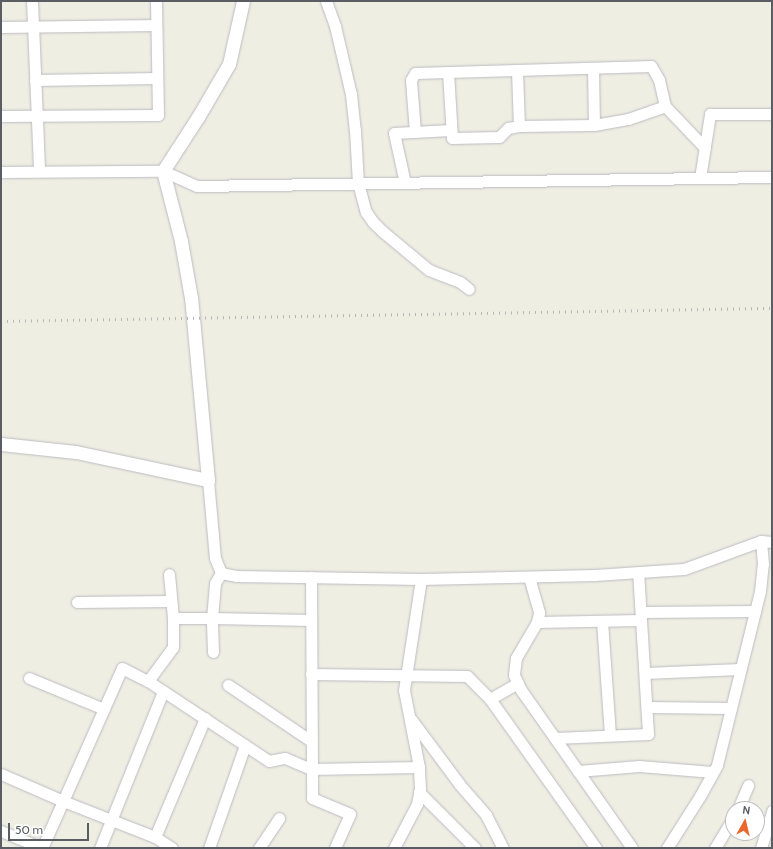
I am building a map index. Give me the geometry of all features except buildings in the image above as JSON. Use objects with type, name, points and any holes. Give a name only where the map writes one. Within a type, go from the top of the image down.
[{"type":"street","points":[[32,1],[39,171]]},
{"type":"street","points":[[1,116],[158,115],[156,1]]},
{"type":"street","points":[[221,573],[215,558],[191,298],[180,241],[163,171],[198,117],[229,64],[243,1]]},
{"type":"street","points":[[326,1],[336,26],[351,94],[358,183],[366,212],[372,222],[430,270],[460,282],[469,290]]},
{"type":"street","points":[[1,27],[156,25]]},
{"type":"street","points":[[414,132],[411,80],[415,73],[651,66],[659,80],[665,106],[705,148]]},
{"type":"street","points":[[593,68],[594,125]]},
{"type":"street","points":[[518,70],[519,126]]},
{"type":"street","points":[[448,72],[452,138],[499,137],[508,128],[519,126],[594,125],[628,119],[665,106]]},
{"type":"street","points":[[35,80],[157,78]]},
{"type":"street","points":[[700,178],[710,114],[772,114]]},
{"type":"street","points":[[405,183],[394,133],[451,130]]},
{"type":"street","points":[[1,172],[163,171],[197,186],[772,177]]},
{"type":"street","points":[[1,444],[76,452],[208,480]]},
{"type":"street","points":[[221,573],[236,576],[421,579],[530,577],[638,572],[684,569],[767,541],[755,611],[717,765],[700,796],[667,848]]},
{"type":"street","points":[[555,738],[610,734],[648,734],[638,572]]},
{"type":"street","points":[[213,652],[212,618],[215,583],[221,573]]},
{"type":"street","points":[[148,681],[173,647],[173,618],[169,574]]},
{"type":"street","points":[[311,577],[312,798],[350,814],[336,848]]},
{"type":"street","points":[[530,577],[538,612],[537,622],[516,658],[514,676],[555,738],[632,848]]},
{"type":"street","points":[[397,847],[417,804],[419,792],[419,766],[404,690],[421,579]]},
{"type":"street","points":[[77,602],[172,602]]},
{"type":"street","points":[[537,622],[602,621],[641,616],[755,611]]},
{"type":"street","points":[[173,618],[311,620]]},
{"type":"street","points":[[602,621],[610,734]]},
{"type":"street","points":[[1,831],[42,848],[122,668],[164,691],[269,761],[285,758],[311,769],[419,766]]},
{"type":"street","points":[[645,673],[740,669]]},
{"type":"street","points":[[312,674],[467,676],[490,699],[596,848]]},
{"type":"street","points":[[29,678],[104,709]]},
{"type":"street","points":[[490,699],[518,683]]},
{"type":"street","points":[[228,685],[311,741]]},
{"type":"street","points":[[100,848],[164,691]]},
{"type":"street","points":[[647,707],[731,708]]},
{"type":"street","points":[[409,716],[460,785],[486,814],[503,848]]},
{"type":"street","points":[[157,841],[205,718]]},
{"type":"street","points":[[209,848],[245,745]]},
{"type":"street","points":[[578,771],[639,766],[713,772]]},
{"type":"street","points":[[1,774],[63,801],[112,820],[172,848]]},
{"type":"street","points":[[741,801],[748,785]]},
{"type":"street","points":[[419,792],[475,848]]},
{"type":"street","points":[[761,848],[772,811]]},
{"type":"street","points":[[259,848],[279,818]]},
{"type":"street","points":[[715,848],[725,831]]},
{"type":"railway","points":[[1,321],[772,308]]}]
